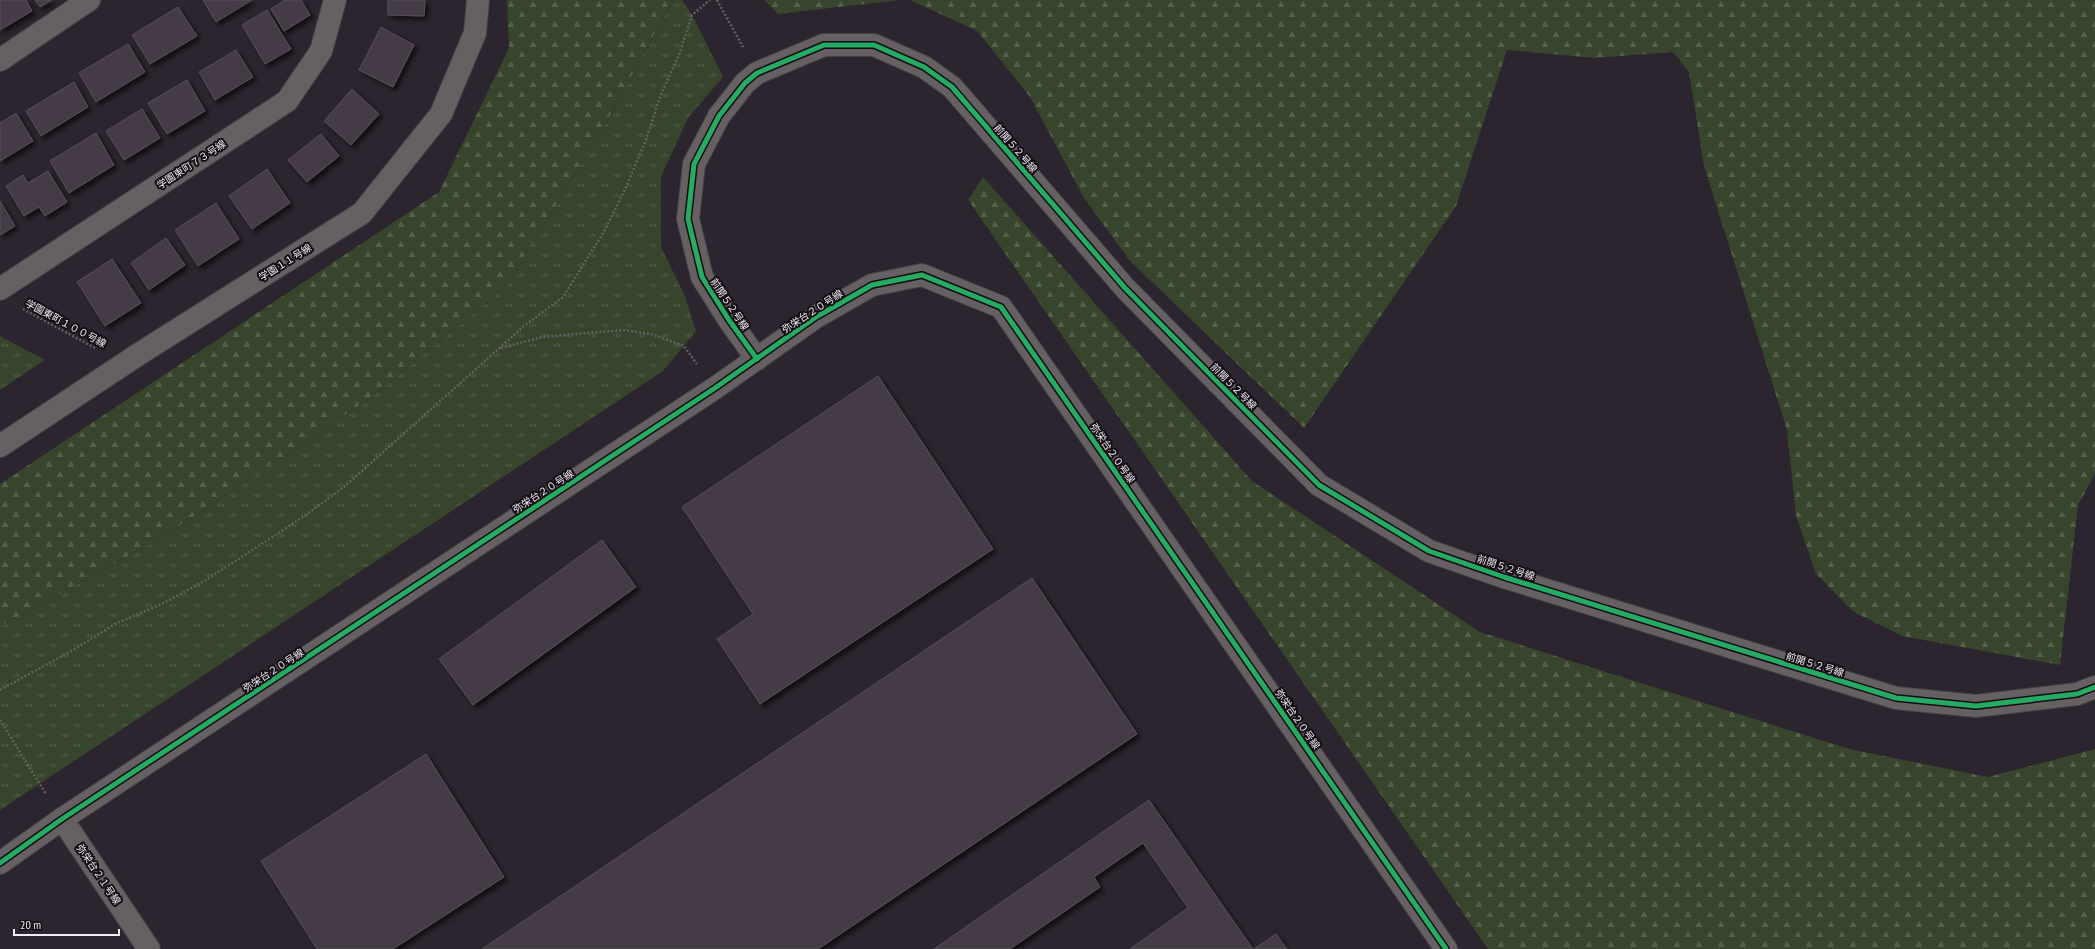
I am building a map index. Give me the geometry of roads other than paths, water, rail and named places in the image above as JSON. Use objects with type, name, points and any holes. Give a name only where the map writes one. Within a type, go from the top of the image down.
[{"type":"street","points":[[0,60],[89,0]]},
{"type":"street","name":"学園東町７３号線","points":[[0,289],[287,101],[321,51],[335,0]]},
{"type":"street","name":"学園１１号線","points":[[0,446],[124,364],[362,213],[441,114],[475,33],[478,0]]},
{"type":"street","name":"前開５２号線","points":[[758,358],[729,320],[702,277],[688,219],[694,164],[719,116],[745,83],[757,73],[824,46],[874,45],[924,67],[952,87],[1125,288],[1319,485],[1429,551],[1511,579],[1896,698],[1976,706],[2077,694],[2095,687]]},
{"type":"street","name":"弥栄台２０号線","points":[[0,863],[62,819],[715,388],[816,316],[872,285],[922,275],[1001,307],[1446,949]]},
{"type":"street","name":"弥栄台２１号線","points":[[62,819],[149,949]]}]
